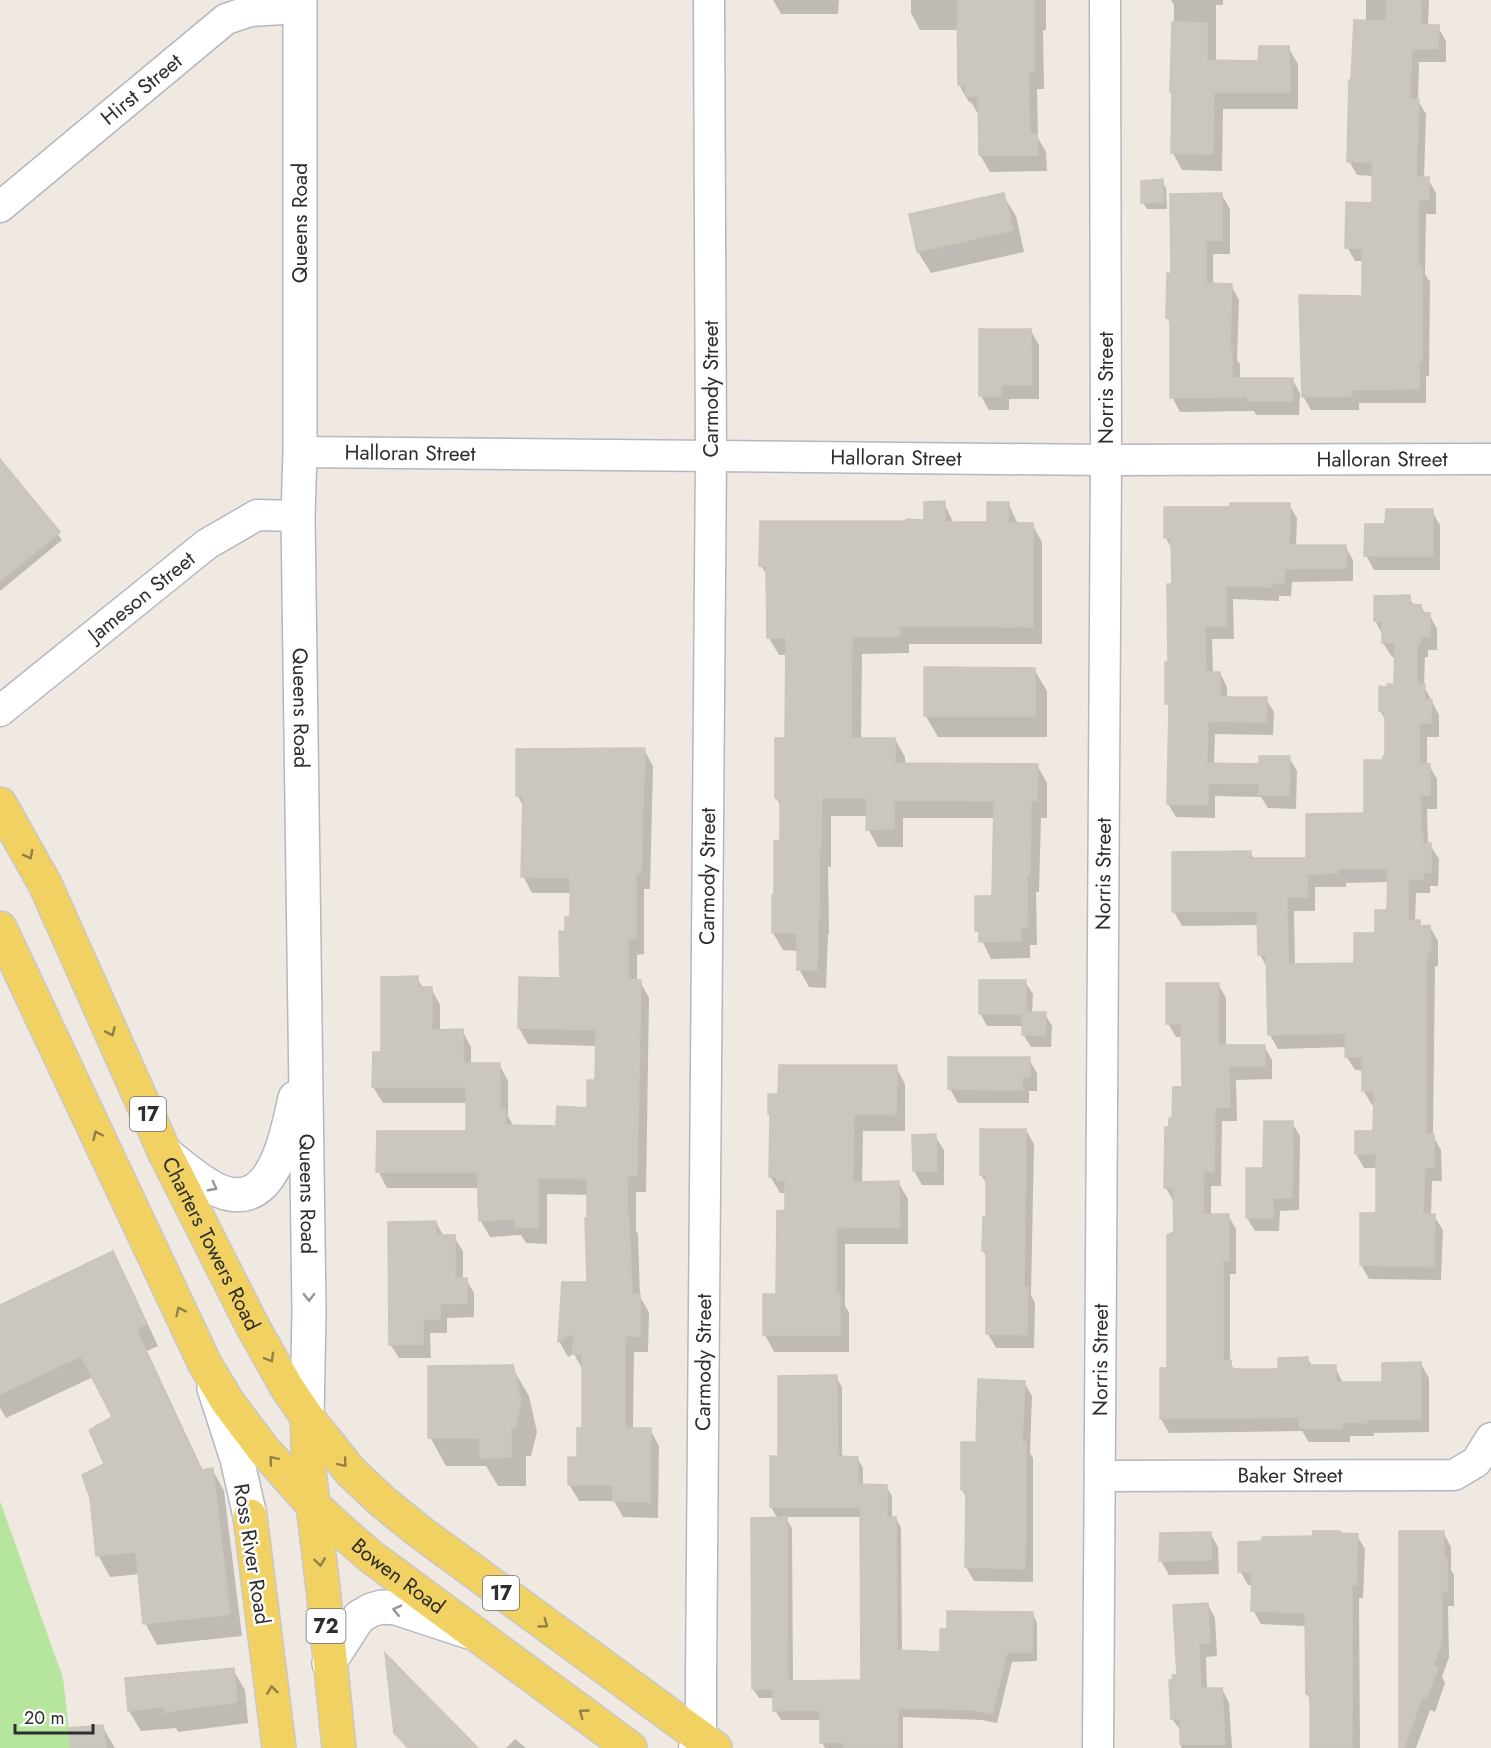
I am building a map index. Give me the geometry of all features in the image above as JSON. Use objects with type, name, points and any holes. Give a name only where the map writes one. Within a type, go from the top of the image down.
[{"type":"main road","name":"Charters Towers Road","points":[[0,804],[45,884],[165,1153],[266,1350],[307,1417]]},
{"type":"main road","name":"17","points":[[0,928],[205,1364]]},
{"type":"main road","name":"Bowen Road","points":[[205,1364],[246,1427],[312,1504],[370,1556],[630,1748]]},
{"type":"main road","name":"17","points":[[307,1417],[351,1472],[383,1502],[452,1557],[703,1745]]},
{"type":"main road","points":[[307,1417],[312,1504]]},
{"type":"main road","name":"72","points":[[312,1504],[339,1748]]},
{"type":"main road","name":"Ross River Road","points":[[250,1516],[279,1748]]},
{"type":"street","name":"Carmody Street","points":[[703,1745],[711,455],[709,0]]},
{"type":"street","name":"Norris Street","points":[[1098,1748],[1106,460],[1105,0]]},
{"type":"street","name":"Hirst Street","points":[[0,207],[226,19],[250,11],[300,4]]},
{"type":"street","name":"Queens Road","points":[[300,4],[298,516],[309,1311],[307,1417]]},
{"type":"street","name":"Halloran Street","points":[[300,452],[1106,460],[1491,459]]},
{"type":"street","name":"Jameson Street","points":[[0,711],[207,544],[257,515],[298,516]]},
{"type":"street","points":[[165,1153],[222,1192],[244,1195],[262,1185],[281,1153],[306,1049]]},
{"type":"street","name":"Ross River Road","points":[[205,1364],[237,1459],[250,1516]]},
{"type":"street","name":"Baker Street","points":[[1100,1476],[1454,1475],[1484,1450]]},
{"type":"street","points":[[329,1663],[359,1617],[370,1610],[382,1607],[396,1608],[473,1633]]},
{"type":"green space","points":[[0,1501],[63,1678],[71,1748],[0,1748]]},
{"type":"building","points":[[957,0],[1034,0],[1035,72],[1028,72],[1030,134],[1037,134],[1038,155],[979,155],[978,96],[966,96],[966,85],[958,85]]},
{"type":"building","points":[[1387,0],[1421,0],[1420,25],[1439,25],[1438,49],[1412,49],[1410,99],[1419,99],[1416,177],[1429,177],[1429,200],[1419,200],[1418,266],[1422,266],[1422,362],[1419,362],[1419,389],[1352,390],[1352,396],[1302,397],[1299,295],[1362,296],[1362,248],[1345,248],[1346,202],[1372,203],[1372,162],[1347,162],[1349,80],[1351,80],[1354,20],[1386,21]]},
{"type":"building","points":[[1172,22],[1207,23],[1207,60],[1258,61],[1259,46],[1289,46],[1290,92],[1214,92],[1213,154],[1171,153]]},
{"type":"building","points":[[1163,179],[1164,202],[1141,203],[1141,181]]},
{"type":"building","points":[[1004,193],[1013,230],[917,252],[909,214]]},
{"type":"building","points":[[1222,193],[1222,240],[1206,241],[1206,283],[1232,284],[1230,348],[1232,348],[1232,378],[1293,378],[1292,401],[1247,401],[1247,397],[1170,398],[1170,319],[1166,318],[1167,273],[1171,274],[1170,194]]},
{"type":"building","points":[[979,329],[1031,329],[1032,385],[1001,385],[1001,396],[979,396]]},
{"type":"building","points":[[0,459],[60,532],[0,581]]},
{"type":"building","points":[[945,501],[945,522],[987,522],[987,502],[1009,502],[1008,523],[1033,523],[1033,627],[899,626],[900,636],[852,637],[851,738],[895,738],[895,763],[1038,764],[1037,801],[1031,801],[1030,875],[1027,875],[1028,928],[1020,928],[1021,941],[979,942],[979,931],[975,931],[975,896],[992,896],[994,801],[894,800],[894,829],[866,830],[867,798],[822,798],[817,970],[797,970],[797,933],[772,933],[774,841],[780,840],[780,798],[775,798],[775,738],[785,738],[786,638],[767,638],[766,566],[759,566],[760,521],[924,520],[924,502]]},
{"type":"building","points":[[1230,503],[1290,503],[1289,545],[1346,545],[1346,568],[1285,569],[1284,583],[1272,583],[1272,587],[1226,586],[1227,626],[1205,626],[1206,672],[1220,672],[1220,697],[1267,697],[1266,722],[1208,721],[1207,763],[1259,764],[1259,756],[1290,756],[1289,795],[1258,795],[1259,784],[1208,783],[1208,805],[1167,804],[1169,704],[1165,704],[1165,662],[1168,662],[1167,584],[1172,584],[1171,538],[1164,538],[1164,507],[1230,507]]},
{"type":"building","points":[[1386,509],[1433,509],[1433,556],[1364,556],[1365,524],[1385,524]]},
{"type":"building","points":[[1410,595],[1410,604],[1421,605],[1421,612],[1430,613],[1430,637],[1421,636],[1421,643],[1417,643],[1417,684],[1425,684],[1424,700],[1432,700],[1431,723],[1419,723],[1419,763],[1430,764],[1430,795],[1420,795],[1421,833],[1423,843],[1431,843],[1431,872],[1423,872],[1423,879],[1408,879],[1408,920],[1420,920],[1420,926],[1430,925],[1431,952],[1427,952],[1426,1134],[1434,1134],[1434,1167],[1425,1168],[1423,1214],[1435,1214],[1434,1267],[1360,1265],[1360,1213],[1376,1213],[1376,1154],[1355,1154],[1355,1131],[1373,1131],[1374,1091],[1362,1091],[1362,1057],[1345,1057],[1346,1033],[1268,1035],[1266,955],[1258,955],[1257,911],[1172,912],[1172,852],[1251,851],[1251,858],[1306,858],[1306,814],[1364,813],[1364,760],[1383,760],[1385,756],[1385,712],[1379,711],[1379,686],[1387,687],[1387,684],[1394,684],[1395,643],[1382,643],[1382,621],[1374,621],[1374,596]],"holes":[[[1388,868],[1387,910],[1375,910],[1375,933],[1354,933],[1354,963],[1288,964],[1287,897],[1308,897],[1307,874],[1338,873],[1338,869]]]},
{"type":"building","points":[[924,667],[1035,668],[1035,716],[924,716]]},
{"type":"building","points":[[645,748],[641,873],[636,873],[636,938],[628,939],[628,979],[641,980],[637,1176],[628,1176],[627,1216],[629,1216],[632,1294],[640,1294],[640,1336],[625,1336],[625,1428],[651,1428],[650,1502],[612,1501],[613,1485],[568,1485],[568,1457],[577,1457],[577,1428],[582,1428],[582,1354],[572,1354],[574,1333],[558,1342],[562,1282],[587,1282],[585,1218],[587,1218],[587,1179],[538,1178],[538,1228],[515,1227],[515,1219],[479,1221],[477,1172],[376,1172],[377,1131],[466,1131],[466,1087],[372,1087],[373,1052],[381,1052],[381,977],[418,976],[418,987],[432,987],[432,1030],[463,1029],[463,1063],[500,1063],[500,1109],[506,1109],[505,1125],[556,1126],[557,1106],[587,1108],[587,1080],[595,1080],[596,1030],[518,1028],[519,977],[560,978],[559,931],[565,932],[565,917],[570,917],[570,878],[521,877],[523,796],[516,796],[516,749]]},
{"type":"building","points":[[979,980],[1026,980],[1026,1012],[1046,1012],[1045,1035],[1022,1035],[1022,1014],[979,1014]]},
{"type":"building","points":[[1166,983],[1219,983],[1218,1045],[1265,1045],[1265,1066],[1229,1066],[1230,1107],[1215,1107],[1214,1172],[1204,1172],[1203,1214],[1229,1214],[1229,1261],[1223,1261],[1223,1361],[1231,1360],[1231,1369],[1278,1369],[1278,1358],[1308,1357],[1308,1365],[1336,1365],[1336,1382],[1382,1382],[1382,1363],[1421,1362],[1421,1419],[1367,1419],[1367,1423],[1343,1422],[1342,1429],[1299,1428],[1299,1417],[1160,1419],[1160,1368],[1167,1368],[1167,1235],[1174,1232],[1173,1188],[1164,1188],[1165,1127],[1169,1127],[1169,1118],[1172,1118],[1173,1087],[1182,1087],[1181,1024],[1166,1024]]},
{"type":"building","points":[[948,1057],[1030,1057],[1030,1077],[1022,1077],[1022,1090],[948,1089]]},
{"type":"building","points":[[779,1065],[897,1065],[896,1115],[854,1114],[853,1182],[899,1181],[900,1227],[836,1228],[836,1294],[840,1294],[840,1335],[763,1335],[763,1294],[776,1294],[777,1211],[785,1210],[785,1181],[777,1181],[777,1177],[769,1177],[768,1094],[778,1094]]},
{"type":"building","points":[[1264,1121],[1293,1121],[1292,1198],[1273,1198],[1273,1218],[1246,1218],[1246,1168],[1263,1168]]},
{"type":"building","points":[[980,1129],[1026,1129],[1024,1287],[1028,1287],[1027,1335],[986,1334],[986,1251],[982,1251],[983,1217],[986,1216],[986,1175],[980,1175]]},
{"type":"building","points":[[936,1134],[937,1171],[913,1171],[912,1135]]},
{"type":"building","points":[[436,1221],[436,1235],[455,1235],[455,1278],[467,1278],[467,1303],[440,1304],[440,1319],[423,1319],[423,1344],[389,1345],[388,1222]]},
{"type":"building","points":[[113,1251],[147,1324],[136,1329],[201,1470],[213,1468],[230,1614],[143,1624],[136,1552],[96,1556],[90,1498],[82,1475],[104,1464],[89,1430],[112,1417],[81,1356],[0,1394],[0,1305]]},
{"type":"building","points":[[513,1365],[521,1402],[515,1428],[511,1428],[511,1457],[480,1458],[480,1438],[428,1438],[428,1366]]},
{"type":"building","points":[[837,1375],[838,1456],[858,1457],[858,1484],[887,1485],[887,1517],[896,1517],[897,1650],[940,1652],[940,1629],[947,1629],[947,1611],[1033,1612],[1032,1652],[1007,1652],[992,1714],[974,1710],[898,1708],[898,1748],[844,1748],[844,1742],[820,1743],[820,1710],[773,1711],[773,1689],[752,1689],[751,1518],[787,1517],[788,1681],[861,1680],[860,1507],[770,1507],[770,1456],[778,1456],[778,1376]]},
{"type":"building","points":[[978,1379],[1025,1381],[1022,1442],[1026,1442],[1025,1569],[965,1567],[966,1491],[961,1490],[961,1442],[976,1442]]},
{"type":"building","points":[[1313,1531],[1358,1534],[1356,1585],[1352,1585],[1352,1748],[1310,1748],[1310,1694],[1306,1694],[1305,1613],[1251,1611],[1252,1572],[1238,1572],[1238,1542],[1261,1541],[1263,1537],[1313,1536]]},
{"type":"building","points":[[1399,1531],[1444,1531],[1444,1559],[1447,1559],[1447,1592],[1441,1592],[1442,1642],[1433,1666],[1438,1667],[1427,1699],[1422,1697],[1404,1748],[1399,1748]]},
{"type":"building","points":[[1211,1532],[1211,1560],[1159,1561],[1160,1533]]},
{"type":"building","points":[[1208,1603],[1210,1643],[1199,1643],[1201,1688],[1222,1688],[1225,1744],[1180,1744],[1180,1719],[1171,1719],[1169,1680],[1173,1680],[1172,1675],[1177,1675],[1173,1605]]},
{"type":"building","points":[[385,1653],[478,1748],[408,1748],[394,1733]]},
{"type":"building","points":[[234,1668],[237,1702],[165,1712],[164,1707],[128,1711],[125,1678]]},
{"type":"building","points":[[103,1725],[106,1748],[71,1748],[69,1728]]}]
